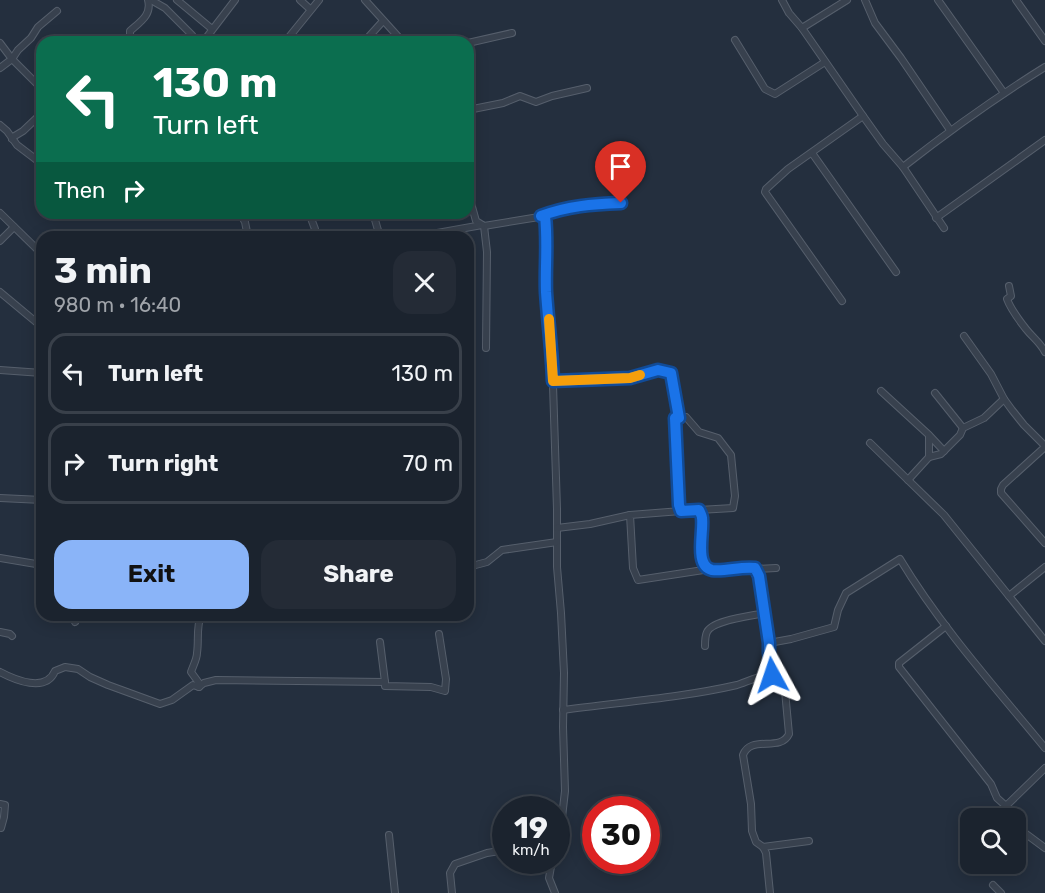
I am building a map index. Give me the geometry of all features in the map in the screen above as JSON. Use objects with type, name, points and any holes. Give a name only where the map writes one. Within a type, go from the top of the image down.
[{"type":"street","points":[[130,36],[130,31],[147,15],[150,7],[149,0]]},
{"type":"street","points":[[149,0],[165,8],[193,36]]},
{"type":"street","points":[[177,0],[212,29]]},
{"type":"street","points":[[207,36],[235,0]]},
{"type":"street","points":[[300,0],[310,9]]},
{"type":"street","points":[[291,36],[319,0]]},
{"type":"street","points":[[364,0],[397,36]]},
{"type":"street","points":[[782,0],[883,144],[903,167],[944,228]]},
{"type":"street","points":[[802,28],[847,0]]},
{"type":"street","points":[[865,0],[875,23],[950,130]]},
{"type":"street","points":[[938,0],[1004,93]]},
{"type":"street","points":[[1016,0],[1045,41]]},
{"type":"street","points":[[0,68],[12,59],[38,27],[57,11]]},
{"type":"street","points":[[369,36],[383,21]]},
{"type":"street","points":[[474,42],[512,33]]},
{"type":"street","points":[[735,40],[765,89],[775,94],[825,62]]},
{"type":"street","points":[[0,43],[36,83]]},
{"type":"street","points":[[903,167],[950,130],[1045,67]]},
{"type":"street","points":[[474,109],[503,103],[520,96],[536,102],[587,88]]},
{"type":"street","points":[[842,301],[765,194],[766,189],[789,169],[863,116]]},
{"type":"street","points":[[12,139],[36,119]]},
{"type":"street","points":[[0,125],[17,145],[36,159]]},
{"type":"street","points":[[936,218],[1045,140]]},
{"type":"street","points":[[812,153],[896,272]]},
{"type":"street","points":[[455,231],[541,216],[585,204],[621,203]]},
{"type":"street","points":[[0,213],[36,248]]},
{"type":"street","points":[[474,214],[476,221],[483,226],[487,252],[486,348]]},
{"type":"street","points":[[541,216],[545,216],[547,236],[546,290],[552,354],[557,542],[564,673],[564,796]]},
{"type":"street","points":[[0,241],[14,227]]},
{"type":"street","points":[[1009,286],[1011,296],[1007,299],[1010,306],[1045,352]]},
{"type":"street","points":[[0,292],[36,322]]},
{"type":"street","points":[[964,336],[991,374],[1004,399],[1024,425],[1045,446],[1001,489],[1001,493],[1045,543]]},
{"type":"street","points":[[0,370],[36,373]]},
{"type":"street","points":[[553,381],[630,378],[658,370],[671,373],[679,418]]},
{"type":"street","points":[[881,391],[944,451]]},
{"type":"street","points":[[935,393],[963,428]]},
{"type":"street","points":[[908,480],[928,457],[941,454],[960,435],[963,428],[984,418],[1004,399]]},
{"type":"street","points":[[557,528],[590,524],[630,515],[734,508],[731,455],[717,438],[699,432],[686,417],[675,418],[681,511]]},
{"type":"street","points":[[928,457],[929,435]]},
{"type":"street","points":[[870,443],[944,515],[1044,638]]},
{"type":"street","points":[[0,498],[36,500]]},
{"type":"street","points":[[699,510],[702,517],[702,561],[707,568],[715,571],[731,568],[776,568]]},
{"type":"street","points":[[630,515],[633,568],[638,580],[710,569]]},
{"type":"street","points":[[474,565],[487,562],[502,550],[557,542]]},
{"type":"street","points":[[0,558],[36,564]]},
{"type":"street","points":[[769,643],[803,637],[834,627],[838,610],[846,593],[900,559],[946,626],[1045,748]]},
{"type":"street","points":[[1009,596],[1045,567]]},
{"type":"street","points":[[755,568],[759,576],[765,613],[772,675]]},
{"type":"street","points":[[705,646],[707,631],[712,626],[765,613]]},
{"type":"street","points":[[199,621],[197,655],[192,672],[199,687]]},
{"type":"street","points":[[946,626],[899,663],[899,667],[991,784],[997,798],[1006,806],[1045,768]]},
{"type":"street","points":[[0,632],[12,636]]},
{"type":"street","points":[[380,642],[385,686],[431,687],[445,691],[446,679],[439,634]]},
{"type":"street","points":[[0,672],[16,680],[38,683],[46,682],[52,678],[55,671],[65,667],[78,669],[108,685],[160,704],[171,700],[193,685],[199,687]]},
{"type":"street","points":[[563,710],[684,694],[738,684],[774,674],[781,677],[784,680],[788,738],[779,744],[758,744],[748,747],[743,754],[751,804],[752,831],[756,842],[763,847],[766,854],[770,893]]},
{"type":"street","points":[[199,687],[216,680],[385,682]]},
{"type":"street","points":[[0,804],[5,805],[1,828]]},
{"type":"street","points":[[1026,834],[1045,848]]},
{"type":"street","points":[[389,835],[395,893]]},
{"type":"street","points":[[763,847],[809,841]]},
{"type":"street","points":[[452,893],[450,873],[455,864],[492,852]]},
{"type":"street","points":[[550,874],[555,893]]},
{"type":"street","points":[[993,885],[1000,893]]},
{"type":"slow traffic","points":[[549,319],[553,381],[630,378],[640,375]]},
{"type":"route","points":[[621,203],[585,204],[541,216],[545,216],[547,236],[546,290],[553,381],[630,378],[658,370],[671,373],[679,418],[675,418],[681,511],[699,510],[702,517],[702,561],[707,568],[715,571],[755,568],[759,576],[772,675]]}]
